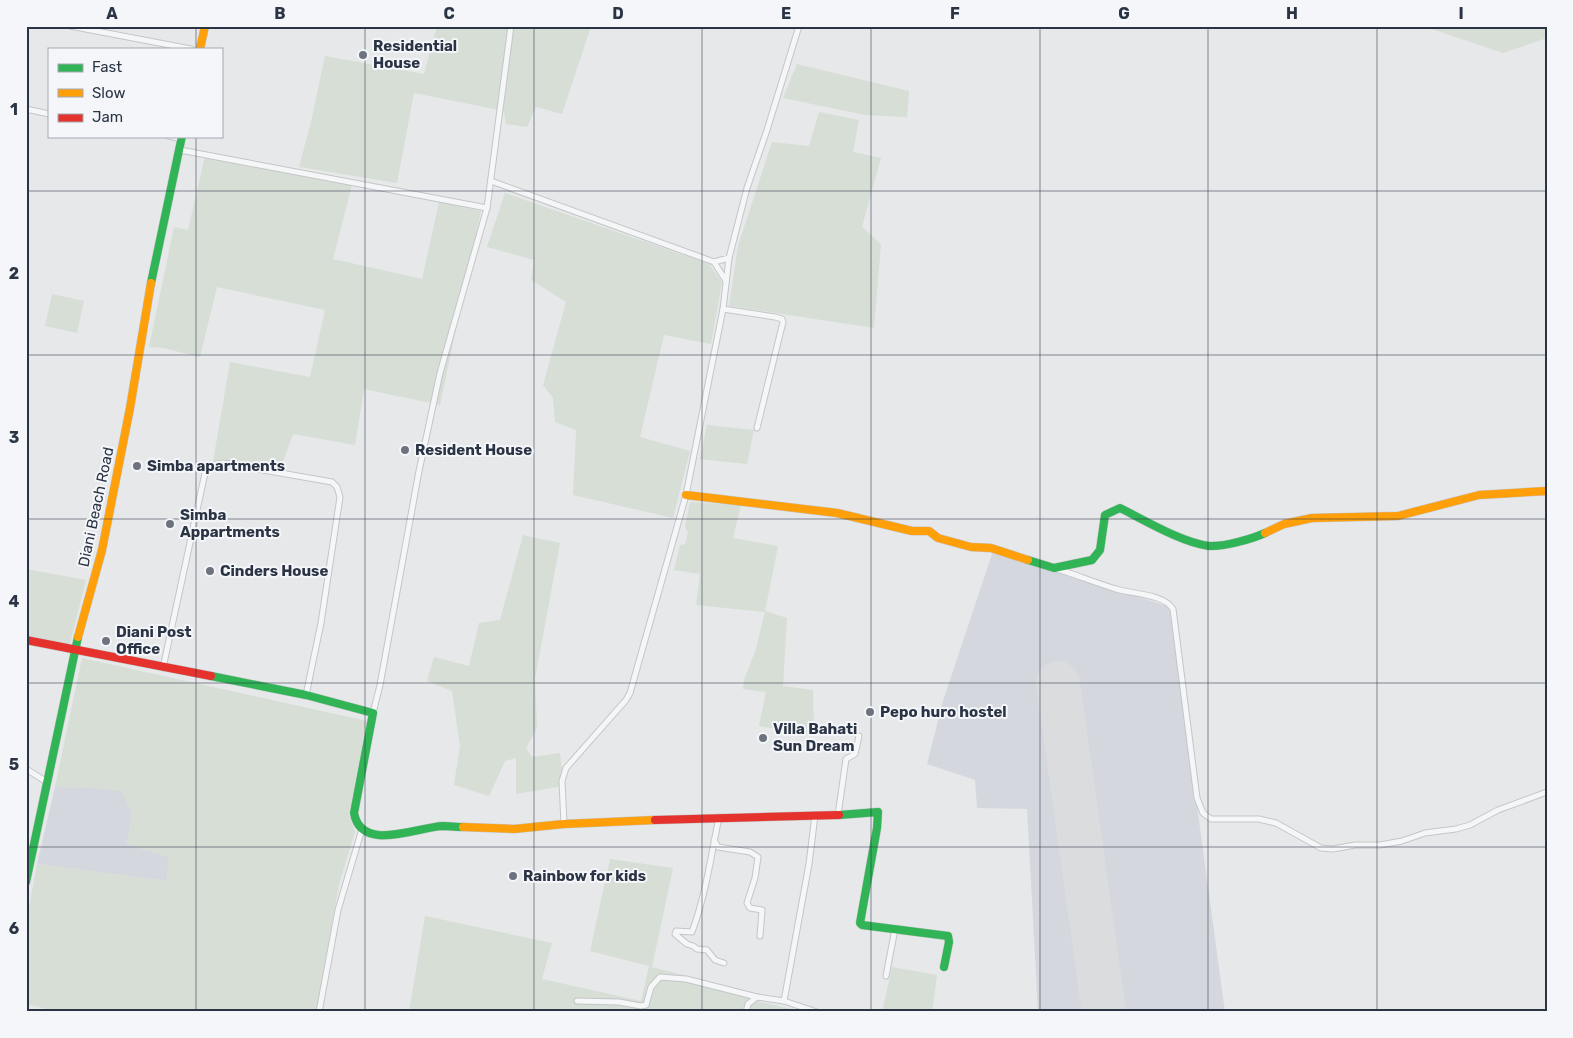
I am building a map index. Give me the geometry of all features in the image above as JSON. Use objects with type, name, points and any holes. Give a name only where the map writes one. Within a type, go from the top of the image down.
[{"type":"street","points":[[70,26],[186,48]]},
{"type":"street","points":[[200,48],[205,26]]},
{"type":"street","points":[[511,26],[488,208],[440,374],[419,472],[382,676],[354,813],[356,822],[362,829],[381,836],[443,826],[497,829],[719,817],[878,812],[877,828],[859,921],[862,924],[948,936],[949,942],[944,967]]},
{"type":"street","points":[[564,824],[563,774],[572,761],[626,700],[630,692],[686,495],[724,310],[729,258],[747,188],[799,26]]},
{"type":"street","points":[[26,109],[48,114]]},
{"type":"street","name":"Diani Beach Road","points":[[26,882],[74,649],[102,550],[130,408],[150,290],[182,138]]},
{"type":"street","points":[[180,150],[488,208]]},
{"type":"street","points":[[492,181],[714,262],[729,258]]},
{"type":"street","points":[[714,262],[726,281]]},
{"type":"street","points":[[724,310],[782,318],[783,322],[757,428]]},
{"type":"street","points":[[163,668],[205,473],[211,466],[222,463],[332,482],[337,487],[340,497],[321,623],[306,695]]},
{"type":"street","points":[[1054,568],[1092,560],[1100,550],[1105,515],[1120,508],[1179,537],[1210,546],[1249,540],[1284,524],[1312,518],[1398,516],[1479,494],[1547,491]]},
{"type":"street","points":[[686,495],[837,513],[912,531],[929,531],[938,538],[972,547],[991,548],[1117,589],[1142,594],[1166,602],[1174,609],[1197,798],[1203,813],[1211,819],[1259,819],[1276,823],[1320,848],[1334,849],[1355,845],[1387,844],[1425,833],[1456,829],[1470,825],[1498,810],[1547,792]]},
{"type":"street","points":[[26,640],[306,695],[374,713]]},
{"type":"street","points":[[838,814],[846,758],[855,754],[859,736]]},
{"type":"street","points":[[26,769],[47,782]]},
{"type":"street","points":[[784,1001],[809,864],[815,815]]},
{"type":"street","points":[[719,817],[701,909],[692,932],[676,931],[675,934],[697,950],[707,950],[715,960],[724,963]]},
{"type":"street","points":[[319,1012],[338,910],[362,829]]},
{"type":"street","points":[[714,839],[718,847],[750,852],[758,857],[755,878],[747,903],[750,908],[762,910],[760,936]]},
{"type":"street","points":[[886,976],[895,929]]},
{"type":"street","points":[[577,1001],[646,1005],[651,987],[660,977],[686,979],[757,997],[784,1001],[817,1012]]},
{"type":"street","points":[[746,1012],[748,1004],[757,997]]},
{"type":"shaded area","points":[[437,26],[591,26],[562,114],[536,107],[527,127],[506,124],[504,111],[414,93],[397,183],[299,167],[325,56],[424,74]]},
{"type":"shaded area","points":[[1423,26],[1547,26],[1547,38],[1503,53]]},
{"type":"shaded area","points":[[797,64],[909,91],[907,117],[865,115],[783,98]]},
{"type":"shaded area","points":[[819,112],[859,120],[853,152],[881,158],[862,227],[881,244],[874,328],[729,306],[738,246],[772,142],[809,146]]},
{"type":"shaded area","points":[[205,156],[352,185],[333,259],[422,279],[439,202],[481,211],[440,405],[364,389],[355,445],[293,434],[279,473],[213,462],[230,362],[310,377],[325,310],[217,287],[200,357],[163,348],[149,347],[174,227],[188,230]]},
{"type":"shaded area","points":[[505,193],[709,264],[722,282],[711,344],[664,335],[640,437],[690,451],[673,518],[573,495],[576,430],[555,422],[553,398],[543,385],[566,302],[531,280],[534,260],[487,247]]},
{"type":"shaded area","points":[[52,294],[84,301],[77,333],[45,326]]},
{"type":"shaded area","points":[[707,425],[754,430],[747,464],[700,459]]},
{"type":"shaded area","points":[[690,502],[741,505],[733,538],[778,546],[765,611],[787,618],[783,686],[813,690],[814,736],[759,726],[766,692],[743,689],[744,680],[756,649],[765,612],[696,605],[700,574],[674,570],[680,545],[685,544],[688,533],[685,527]]},
{"type":"shaded area","points":[[523,535],[560,543],[535,679],[537,728],[526,748],[532,757],[560,753],[564,786],[516,794],[516,758],[505,761],[489,796],[454,785],[460,746],[452,691],[427,681],[434,657],[469,666],[479,623],[500,620]]},
{"type":"shaded area","points":[[993,551],[1170,607],[1225,1012],[1038,1012],[1027,809],[977,808],[975,780],[927,764],[943,701]]},
{"type":"shaded area","points":[[26,569],[86,580],[70,644],[26,636]]},
{"type":"shaded area","points":[[82,658],[367,721],[349,814],[355,832],[339,884],[316,1012],[59,1012],[26,1004],[26,924],[37,864],[167,881],[168,857],[127,844],[132,812],[122,792],[97,788],[55,787]]},
{"type":"shaded area","points":[[55,787],[97,788],[122,791],[132,812],[127,844],[169,857],[167,881],[37,864]]},
{"type":"shaded area","points":[[610,859],[673,868],[652,967],[745,991],[748,999],[804,1012],[409,1012],[425,916],[552,943],[542,979],[641,1001],[649,966],[590,951]]},
{"type":"shaded area","points":[[892,967],[937,975],[932,1012],[882,1012]]},
{"type":"runway","points":[[1058,683],[1104,1012]]},
{"type":"traffic: fast","points":[[151,283],[182,138]]},
{"type":"traffic: fast","points":[[1028,560],[1054,568],[1092,560],[1100,550],[1105,515],[1120,508],[1175,536],[1209,546],[1237,542],[1265,533]]},
{"type":"traffic: fast","points":[[26,882],[78,637]]},
{"type":"traffic: fast","points":[[211,676],[306,695],[373,713],[354,813],[359,825],[367,832],[378,835],[391,835],[432,827],[463,827]]},
{"type":"traffic: fast","points":[[839,815],[878,812],[877,828],[860,923],[862,925],[948,936],[949,942],[944,967]]},
{"type":"traffic: slow","points":[[200,48],[205,26]]},
{"type":"traffic: slow","points":[[78,637],[102,550],[130,408],[151,283]]},
{"type":"traffic: slow","points":[[1265,533],[1284,524],[1312,518],[1398,516],[1479,495],[1547,491]]},
{"type":"traffic: slow","points":[[686,495],[837,513],[912,531],[929,531],[938,538],[971,547],[991,548],[1028,560]]},
{"type":"traffic: slow","points":[[463,827],[514,829],[564,824],[655,820]]},
{"type":"traffic: jam","points":[[26,640],[211,676]]},
{"type":"traffic: jam","points":[[655,820],[839,815]]},
{"type":"place","name":"Residential House","points":[[363,55]]},
{"type":"place","name":"Resident House","points":[[405,450]]},
{"type":"place","name":"Simba apartments","points":[[137,466]]},
{"type":"place","name":"Simba Appartments","points":[[170,524]]},
{"type":"place","name":"Cinders House","points":[[210,571]]},
{"type":"place","name":"Diani Post Office","points":[[106,641]]},
{"type":"place","name":"Pepo huro hostel","points":[[870,712]]},
{"type":"place","name":"Villa Bahati Sun Dream","points":[[763,738]]},
{"type":"place","name":"Rainbow for kids","points":[[513,876]]}]
